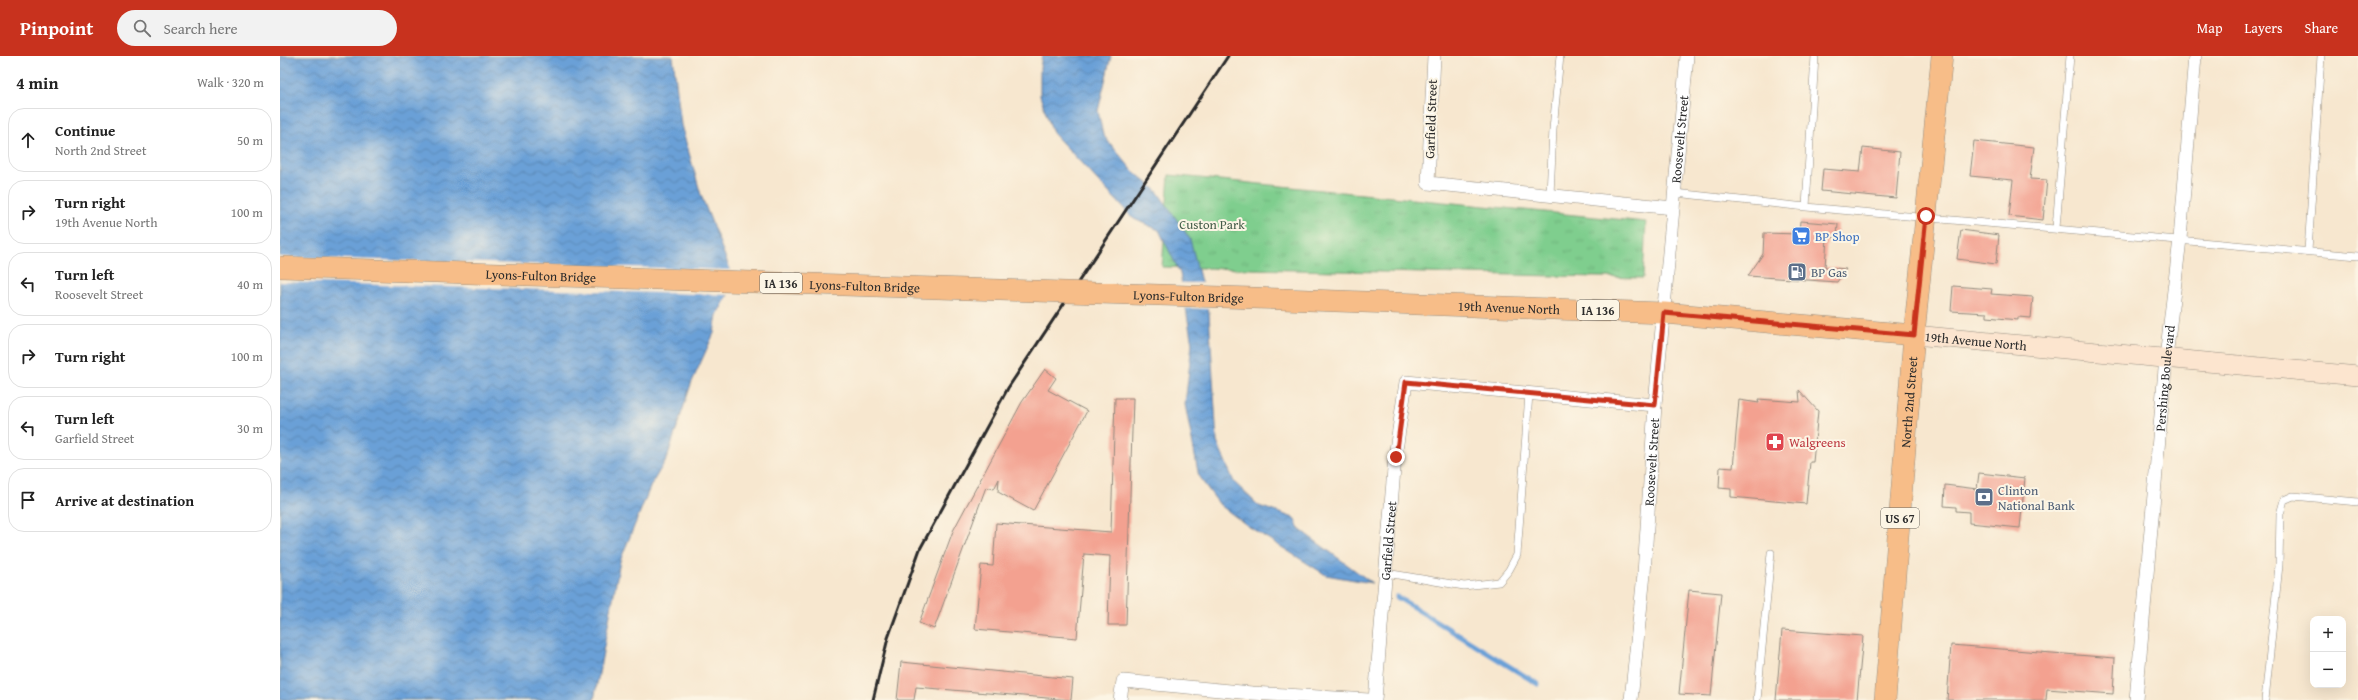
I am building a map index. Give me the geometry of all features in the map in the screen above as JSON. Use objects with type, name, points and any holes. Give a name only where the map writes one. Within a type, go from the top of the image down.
[{"type":"main road","name":"North 2nd Street","points":[[1885,700],[1914,335],[1942,56]]},
{"type":"main road","name":"Lyons-Fulton Bridge","points":[[280,267],[1282,299]]},
{"type":"main road","name":"19th Avenue North","points":[[1282,299],[1664,313],[2358,376]]},
{"type":"street","name":"Garfield Street","points":[[1434,56],[1428,183],[1550,195]]},
{"type":"street","name":"Roosevelt Street","points":[[1631,700],[1644,574],[1655,405],[1687,56]]},
{"type":"street","name":"Pershing Boulevard","points":[[2136,700],[2166,358],[2180,240],[2196,56]]},
{"type":"street","points":[[1550,195],[1673,208]]},
{"type":"street","name":"Garfield Street","points":[[1375,700],[1396,457],[1406,382],[1529,394]]},
{"type":"street","points":[[1529,394],[1655,405]]},
{"type":"street","points":[[1120,700],[1123,681],[1252,697],[1369,700]]},
{"type":"lane","points":[[1550,195],[1552,129],[1560,56]]},
{"type":"lane","points":[[1806,207],[1814,56]]},
{"type":"lane","points":[[2056,228],[2070,56]]},
{"type":"lane","points":[[2308,251],[2321,56]]},
{"type":"lane","points":[[1675,193],[1806,207],[1926,216],[2358,256]]},
{"type":"lane","points":[[1386,573],[1464,586],[1500,582],[1509,570],[1517,555],[1529,394]]},
{"type":"lane","points":[[2265,700],[2279,565],[2280,514],[2284,500],[2293,496],[2358,502]]},
{"type":"lane","points":[[1757,700],[1771,553]]},
{"type":"green space","name":"Custon Park","points":[[1169,175],[1646,222],[1643,278],[1162,267]]},
{"type":"water","points":[[280,56],[673,56],[681,125],[701,195],[735,282],[717,315],[714,333],[691,384],[667,458],[651,485],[620,561],[594,700],[280,700]]},
{"type":"water","points":[[1042,56],[1111,56],[1098,111],[1103,135],[1133,171],[1157,191],[1190,239],[1209,313],[1217,442],[1234,482],[1259,506],[1294,518],[1299,529],[1372,583],[1326,575],[1248,526],[1220,505],[1199,477],[1185,404],[1192,344],[1180,273],[1159,230],[1134,219],[1053,133],[1040,96],[1040,68]]},
{"type":"pier","points":[[280,257],[733,270],[737,282],[730,295],[280,282]]},
{"type":"pier","points":[[1180,283],[1204,283],[1210,309],[1184,308]]},
{"type":"building","points":[[1974,141],[2034,147],[2030,179],[2047,180],[2043,220],[2009,216],[2013,180],[1970,176]]},
{"type":"building","points":[[1863,148],[1900,152],[1896,198],[1821,191],[1823,169],[1860,172]]},
{"type":"building","points":[[1800,221],[1838,224],[1837,238],[1827,237],[1825,267],[1846,269],[1837,282],[1748,276],[1763,254],[1764,233],[1799,234]]},
{"type":"building","points":[[1961,230],[1999,235],[1996,264],[1957,259]]},
{"type":"building","points":[[1953,286],[1992,289],[1991,294],[2033,297],[2031,318],[2018,317],[2018,320],[1987,317],[1987,313],[1951,311]]},
{"type":"building","points":[[1045,369],[1056,378],[1048,390],[1087,411],[1033,511],[998,492],[999,479],[994,489],[986,487],[934,629],[919,623],[953,531],[1022,402]]},
{"type":"building","name":"Walgreens","points":[[1799,390],[1818,411],[1813,462],[1810,462],[1806,504],[1731,497],[1731,489],[1719,488],[1720,467],[1733,468],[1739,400],[1759,403],[1758,399],[1800,402]]},
{"type":"building","points":[[1115,398],[1133,398],[1126,625],[1108,625],[1110,556],[1084,554],[1077,638],[975,629],[981,565],[993,566],[996,523],[1111,532]]},
{"type":"building","name":"Clinton National Bank","points":[[1979,473],[2025,478],[2020,528],[1969,523],[1969,512],[1956,511],[1956,507],[1944,506],[1945,485],[1977,489]]},
{"type":"building","points":[[1689,590],[1721,593],[1711,696],[1679,694]]},
{"type":"building","points":[[1782,630],[1863,636],[1857,700],[1776,700]]},
{"type":"building","points":[[1951,645],[2115,658],[2113,694],[2047,689],[2046,700],[1947,700]]},
{"type":"building","points":[[901,662],[1073,679],[1071,700],[916,687],[914,700],[897,700]]},
{"type":"waterway","points":[[1397,597],[1538,684]]},
{"type":"railway","points":[[873,700],[888,638],[920,549],[1008,388],[1228,56]]},
{"type":"place","name":"BP Shop","points":[[1801,236]]},
{"type":"place","name":"BP Gas","points":[[1797,272]]},
{"type":"place","name":"Walgreens","points":[[1775,442]]},
{"type":"place","name":"Clinton National Bank","points":[[1984,497]]},
{"type":"route","points":[[1396,457],[1406,382],[1655,405],[1664,313],[1914,335],[1926,216]]}]
